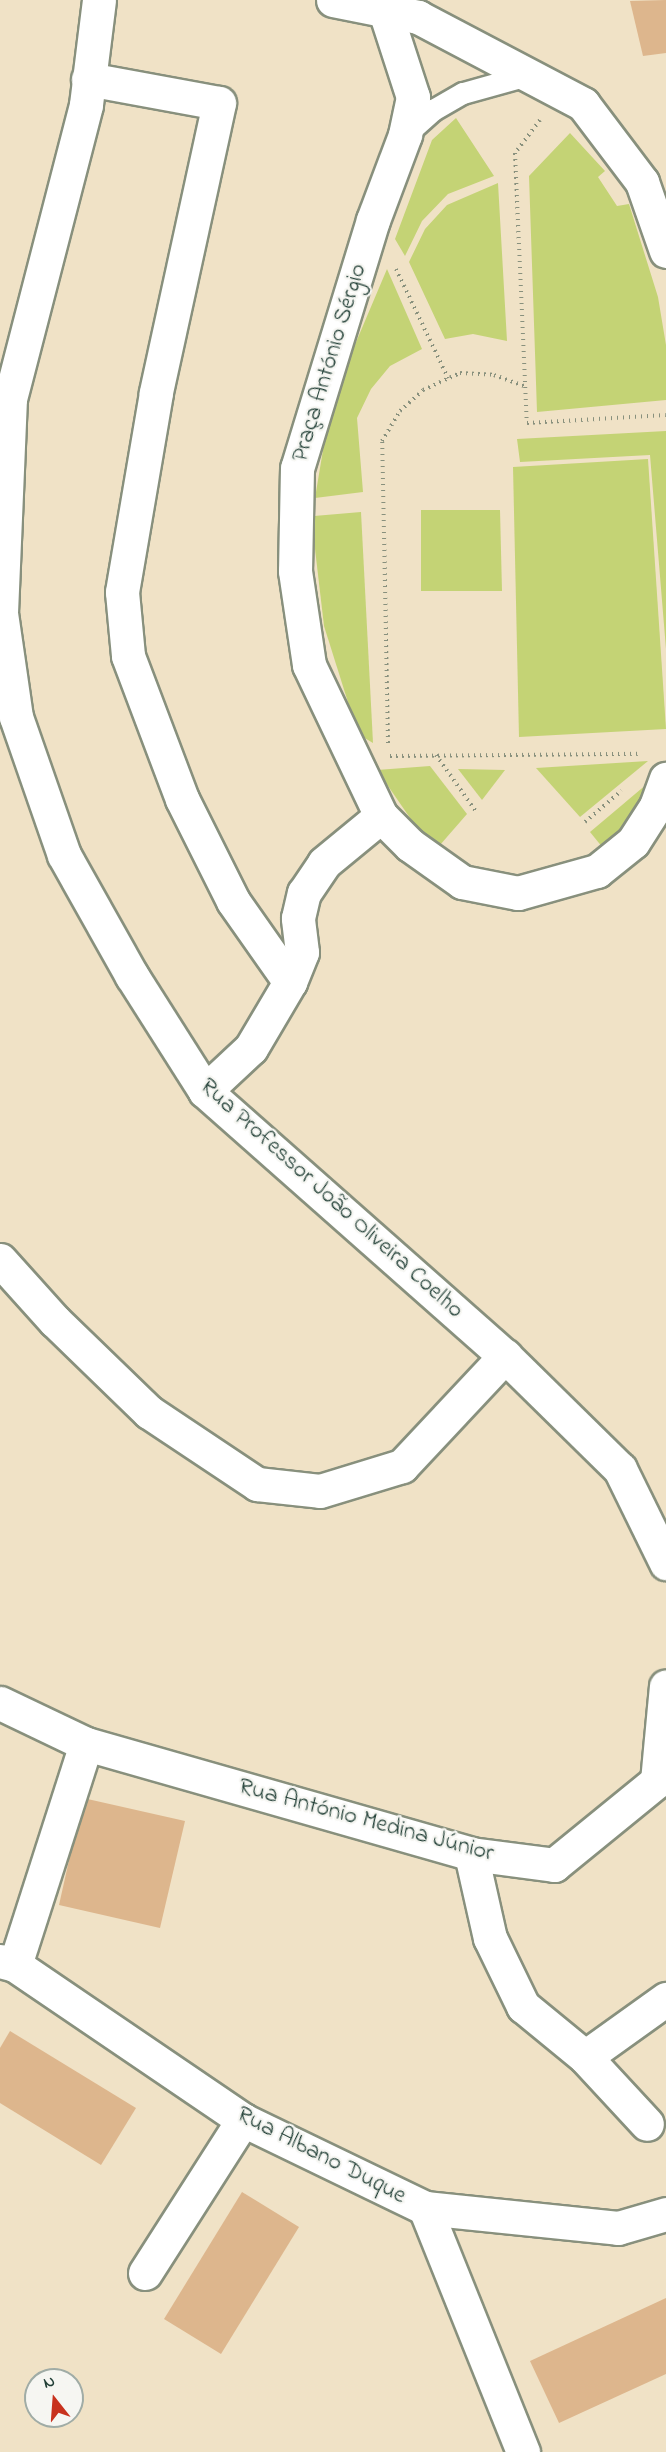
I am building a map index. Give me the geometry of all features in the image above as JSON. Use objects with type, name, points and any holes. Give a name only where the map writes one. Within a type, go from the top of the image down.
[{"type":"street","name":"Rua Professor João Oliveira Coelho","points":[[99,0],[86,105],[10,398],[1,613],[16,717],[64,855],[132,976],[205,1091],[505,1356]]},
{"type":"street","points":[[333,0],[384,8],[420,9],[583,104],[642,182],[666,251]]},
{"type":"street","name":"Praça António Sérgio","points":[[384,8],[413,97],[405,135],[370,231],[297,468],[295,571],[309,664],[381,816],[410,845],[462,882],[518,892],[597,871],[633,842],[656,806],[660,767]]},
{"type":"street","points":[[88,80],[219,103],[156,393],[122,592],[128,656],[182,799],[233,901],[290,982]]},
{"type":"street","points":[[205,1091],[252,1048],[290,982],[302,952],[298,918],[304,892],[324,863],[349,839],[381,816]]},
{"type":"street","points":[[0,1260],[56,1321],[149,1412],[257,1484],[320,1491],[402,1466],[505,1356],[620,1469],[666,1563]]},
{"type":"street","name":"Rua António Medina Júnior","points":[[0,1703],[86,1744],[471,1854],[554,1865],[657,1781],[666,1686]]},
{"type":"street","points":[[8,1963],[86,1744]]},
{"type":"street","points":[[471,1854],[490,1938],[523,2006],[585,2057],[647,2124]]},
{"type":"street","name":"Rua Albano Duque","points":[[8,1963],[243,2120],[425,2208],[618,2228],[666,2214]]},
{"type":"street","points":[[585,2057],[666,2000]]},
{"type":"street","points":[[146,2273],[243,2120]]},
{"type":"street","points":[[425,2208],[523,2452]]},
{"type":"lane","points":[[405,135],[433,110],[463,93],[531,74]]},
{"type":"path","points":[[541,120],[515,153],[527,423],[666,415]]},
{"type":"path","points":[[390,257],[448,378]]},
{"type":"path","points":[[388,756],[382,441],[400,411],[423,390],[460,373],[494,375],[525,386]]},
{"type":"path","points":[[436,755],[477,813]]},
{"type":"path","points":[[382,757],[436,755],[660,767]]},
{"type":"green space","points":[[456,118],[494,176],[448,194],[422,221],[405,256],[395,239],[432,140]]},
{"type":"green space","points":[[570,133],[605,171],[598,177],[617,206],[629,204],[658,297],[666,345],[666,400],[537,412],[529,176]]},
{"type":"green space","points":[[498,183],[507,341],[473,334],[445,339],[409,262],[425,229],[447,205]]},
{"type":"green space","points":[[387,269],[422,349],[390,366],[371,389],[357,418],[363,492],[315,498],[326,432],[351,354]]},
{"type":"green space","points":[[666,431],[666,649],[650,455],[520,462],[517,439]]},
{"type":"green space","points":[[648,459],[666,729],[519,737],[513,467]]},
{"type":"green space","points":[[421,510],[500,510],[502,591],[421,591]]},
{"type":"green space","points":[[361,512],[373,743],[358,734],[324,626],[313,532],[314,516]]},
{"type":"green space","points":[[648,761],[580,817],[536,768]]},
{"type":"green space","points":[[430,766],[467,814],[440,845],[417,828],[377,770]]},
{"type":"green space","points":[[458,769],[505,770],[482,800]]},
{"type":"green space","points":[[660,773],[627,830],[603,848],[590,832]]},
{"type":"building","points":[[666,0],[666,53],[643,56],[630,1]]},
{"type":"building","points":[[83,1798],[185,1821],[160,1928],[59,1905]]},
{"type":"building","points":[[10,2031],[136,2108],[101,2165],[0,2103],[0,2048]]},
{"type":"building","points":[[242,2192],[299,2227],[221,2354],[164,2319]]},
{"type":"building","points":[[666,2298],[666,2374],[559,2423],[530,2361]]}]
